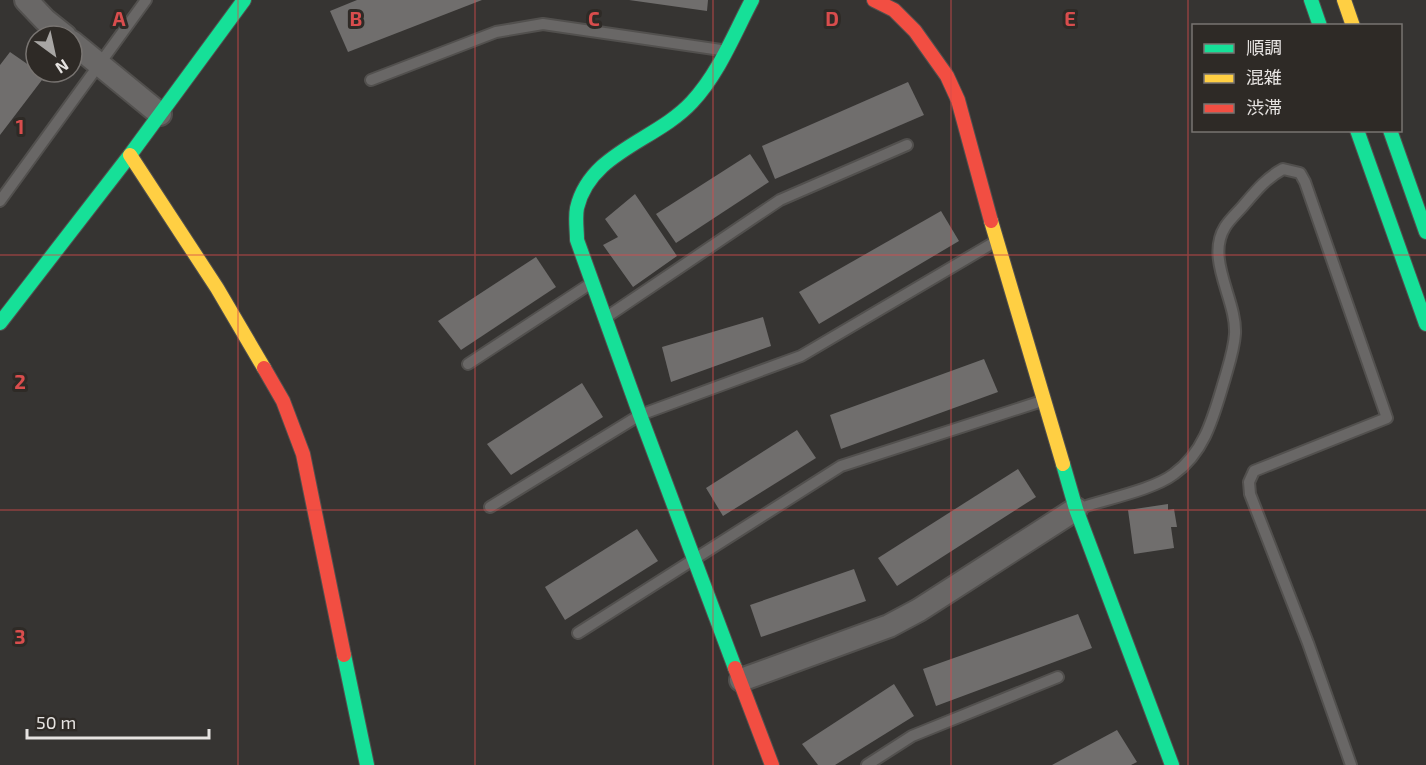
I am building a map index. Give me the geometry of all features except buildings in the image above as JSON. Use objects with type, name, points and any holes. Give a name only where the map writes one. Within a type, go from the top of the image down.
[{"type":"main road","points":[[0,323],[130,155],[244,0]]},
{"type":"main road","points":[[752,0],[706,86],[690,105],[596,169],[585,183],[578,201],[574,222],[577,240],[640,415],[772,765]]},
{"type":"main road","points":[[874,0],[894,10],[915,31],[947,76],[958,99],[996,241],[1076,509],[1172,765]]},
{"type":"main road","points":[[1311,0],[1319,24]]},
{"type":"main road","points":[[1344,0],[1352,24]]},
{"type":"main road","points":[[1358,132],[1426,324]]},
{"type":"main road","points":[[1391,132],[1426,232]]},
{"type":"main road","points":[[130,155],[217,288],[283,401],[295,429],[303,454],[367,765]]},
{"type":"street","points":[[26,0],[50,24]]},
{"type":"street","points":[[84,52],[160,114]]},
{"type":"street","points":[[741,680],[889,626],[919,610],[1076,509]]},
{"type":"lane","points":[[0,201],[146,0]]},
{"type":"lane","points":[[371,80],[496,32],[543,24],[724,50]]},
{"type":"lane","points":[[605,318],[780,200],[907,145]]},
{"type":"lane","points":[[1076,509],[1147,487],[1174,474],[1194,455],[1215,413],[1235,334],[1233,313],[1220,267],[1221,236],[1225,227],[1262,183],[1273,174],[1283,169],[1300,173],[1387,418],[1254,471],[1249,482],[1250,494],[1308,643],[1351,765]]},
{"type":"lane","points":[[490,507],[640,415],[801,356],[996,241]]},
{"type":"lane","points":[[468,364],[592,282]]},
{"type":"lane","points":[[578,633],[695,561],[841,466],[1045,400]]},
{"type":"lane","points":[[867,765],[912,736],[1058,677]]},
{"type":"traffic: fast","points":[[0,323],[130,155],[244,0]]},
{"type":"traffic: fast","points":[[735,668],[577,240],[576,216],[584,189],[595,173],[610,160],[677,115],[702,91],[725,53],[752,0]]},
{"type":"traffic: fast","points":[[1311,0],[1319,24]]},
{"type":"traffic: fast","points":[[1358,132],[1426,324]]},
{"type":"traffic: fast","points":[[1391,132],[1426,232]]},
{"type":"traffic: fast","points":[[1063,464],[1076,509],[1172,765]]},
{"type":"traffic: fast","points":[[344,655],[367,765]]},
{"type":"traffic: slow","points":[[1344,0],[1352,24]]},
{"type":"traffic: slow","points":[[130,155],[217,288],[264,368]]},
{"type":"traffic: slow","points":[[991,221],[1063,464]]},
{"type":"traffic: jam","points":[[874,0],[894,10],[915,31],[947,76],[958,100],[991,221]]},
{"type":"traffic: jam","points":[[264,368],[283,401],[303,454],[344,655]]},
{"type":"traffic: jam","points":[[735,668],[772,765]]}]
